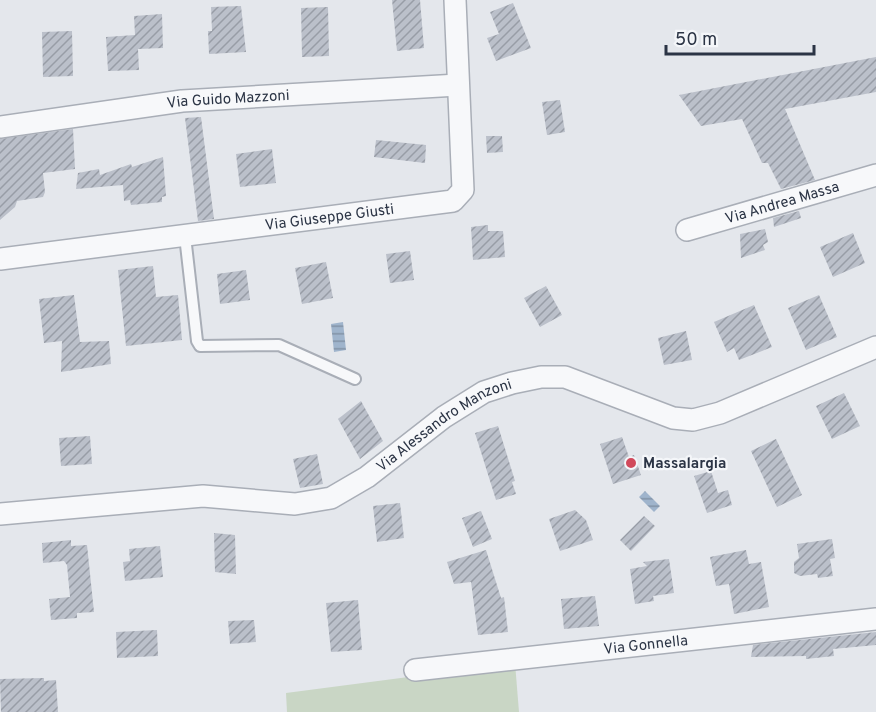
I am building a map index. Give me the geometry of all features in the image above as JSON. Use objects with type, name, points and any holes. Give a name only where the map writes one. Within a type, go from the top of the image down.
[{"type":"street","name":"Via Giuseppe Giusti","points":[[0,259],[453,201],[463,190],[455,0]]},
{"type":"street","name":"Via Guido Mazzoni","points":[[0,127],[182,101],[458,85]]},
{"type":"street","name":"Via Andrea Massa","points":[[687,230],[876,175]]},
{"type":"street","name":"Via Alessandro Manzoni","points":[[0,514],[203,496],[295,504],[331,498],[367,477],[444,417],[484,392],[512,383],[541,376],[565,377],[673,418],[693,420],[720,413],[876,347]]},
{"type":"street","name":"Via Gonnella","points":[[416,670],[876,619]]},
{"type":"lane","points":[[185,236],[197,341],[200,346],[279,345],[355,379]]},
{"type":"green space","points":[[515,663],[519,712],[287,712],[286,693]]},
{"type":"water","points":[[343,322],[346,350],[334,352],[331,324]]},
{"type":"water","points":[[645,491],[660,506],[654,512],[639,497]]},
{"type":"building","points":[[392,0],[420,0],[424,48],[397,51]]},
{"type":"building","points":[[513,3],[531,48],[496,61],[487,38],[499,34],[490,12]]},
{"type":"building","points":[[241,6],[246,52],[209,54],[208,31],[212,31],[211,7]]},
{"type":"building","points":[[328,7],[329,56],[302,57],[301,8]]},
{"type":"building","points":[[162,14],[163,48],[138,49],[139,70],[108,71],[106,37],[135,35],[134,16]]},
{"type":"building","points":[[72,31],[73,76],[43,77],[42,32]]},
{"type":"building","points":[[876,57],[876,92],[785,109],[815,180],[781,189],[768,163],[762,163],[742,119],[701,126],[679,95]]},
{"type":"building","points":[[560,100],[565,132],[547,135],[542,102]]},
{"type":"building","points":[[201,117],[214,219],[198,221],[185,118]]},
{"type":"building","points":[[73,129],[75,169],[43,173],[45,192],[43,197],[17,201],[15,207],[0,220],[0,139]]},
{"type":"building","points":[[486,136],[502,136],[503,152],[487,153]]},
{"type":"building","points":[[376,140],[426,145],[425,163],[374,157]]},
{"type":"building","points":[[272,149],[276,183],[240,187],[236,154]]},
{"type":"building","points":[[163,157],[166,196],[162,197],[162,202],[131,205],[130,200],[124,201],[123,185],[76,189],[78,173],[99,169],[100,175],[131,164],[132,167]]},
{"type":"building","points":[[799,211],[801,218],[774,227],[773,218]]},
{"type":"building","points":[[488,225],[488,231],[503,231],[505,257],[473,260],[471,227]]},
{"type":"building","points":[[765,229],[768,242],[763,245],[765,250],[741,258],[740,234]]},
{"type":"building","points":[[853,233],[865,263],[833,277],[820,247]]},
{"type":"building","points":[[410,251],[414,280],[390,283],[386,254]]},
{"type":"building","points":[[326,262],[333,298],[302,304],[295,268]]},
{"type":"building","points":[[153,266],[156,297],[178,295],[182,340],[126,346],[118,270]]},
{"type":"building","points":[[246,270],[250,300],[220,304],[217,274]]},
{"type":"building","points":[[546,286],[562,315],[540,327],[524,298]]},
{"type":"building","points":[[74,295],[80,342],[109,341],[111,364],[61,372],[62,341],[44,343],[39,299]]},
{"type":"building","points":[[819,295],[837,337],[806,350],[788,308]]},
{"type":"building","points":[[754,305],[772,347],[739,360],[734,348],[727,352],[714,322]]},
{"type":"building","points":[[686,331],[692,360],[664,365],[658,338]]},
{"type":"building","points":[[844,393],[860,426],[832,439],[816,406]]},
{"type":"building","points":[[361,401],[383,441],[360,459],[338,419]]},
{"type":"building","points":[[498,426],[515,481],[512,482],[516,494],[496,500],[475,433]]},
{"type":"building","points":[[90,436],[92,464],[61,466],[59,438]]},
{"type":"building","points":[[622,437],[629,457],[634,455],[641,475],[613,484],[600,444]]},
{"type":"building","points":[[776,439],[802,495],[777,507],[751,451]]},
{"type":"building","points":[[317,454],[323,484],[300,488],[293,459]]},
{"type":"building","points":[[711,471],[718,493],[728,490],[732,505],[707,513],[694,476]]},
{"type":"building","points":[[400,503],[404,538],[377,542],[373,506]]},
{"type":"building","points":[[575,510],[586,520],[593,540],[560,551],[549,519]]},
{"type":"building","points":[[481,511],[492,539],[473,547],[462,518]]},
{"type":"building","points":[[644,516],[655,526],[631,551],[620,540]]},
{"type":"building","points":[[214,533],[235,535],[236,574],[215,572]]},
{"type":"building","points":[[832,539],[835,558],[830,559],[833,576],[818,578],[817,574],[800,576],[794,573],[794,562],[799,558],[797,544]]},
{"type":"building","points":[[71,540],[71,546],[87,545],[94,612],[77,613],[77,618],[51,620],[49,599],[70,597],[67,565],[64,561],[43,563],[42,543]]},
{"type":"building","points":[[160,546],[163,577],[125,581],[123,562],[130,561],[129,549]]},
{"type":"building","points":[[486,550],[501,598],[504,597],[508,632],[478,635],[471,582],[454,584],[447,562]]},
{"type":"building","points":[[746,550],[749,564],[761,562],[769,607],[734,614],[729,584],[716,586],[710,557]]},
{"type":"building","points":[[669,559],[674,593],[653,596],[654,601],[635,604],[630,569],[647,566],[643,562]]},
{"type":"building","points":[[595,596],[599,626],[564,629],[561,599]]},
{"type":"building","points":[[358,600],[362,650],[331,652],[326,603]]},
{"type":"building","points":[[254,620],[256,642],[230,644],[228,621]]},
{"type":"building","points":[[157,630],[158,656],[117,658],[116,632]]},
{"type":"building","points":[[876,632],[876,645],[833,649],[834,656],[806,659],[806,656],[751,657],[753,645]]},
{"type":"building","points":[[44,678],[44,681],[56,680],[58,712],[1,712],[0,679]]},
{"type":"place","name":"Massalargia","points":[[631,463]]}]
